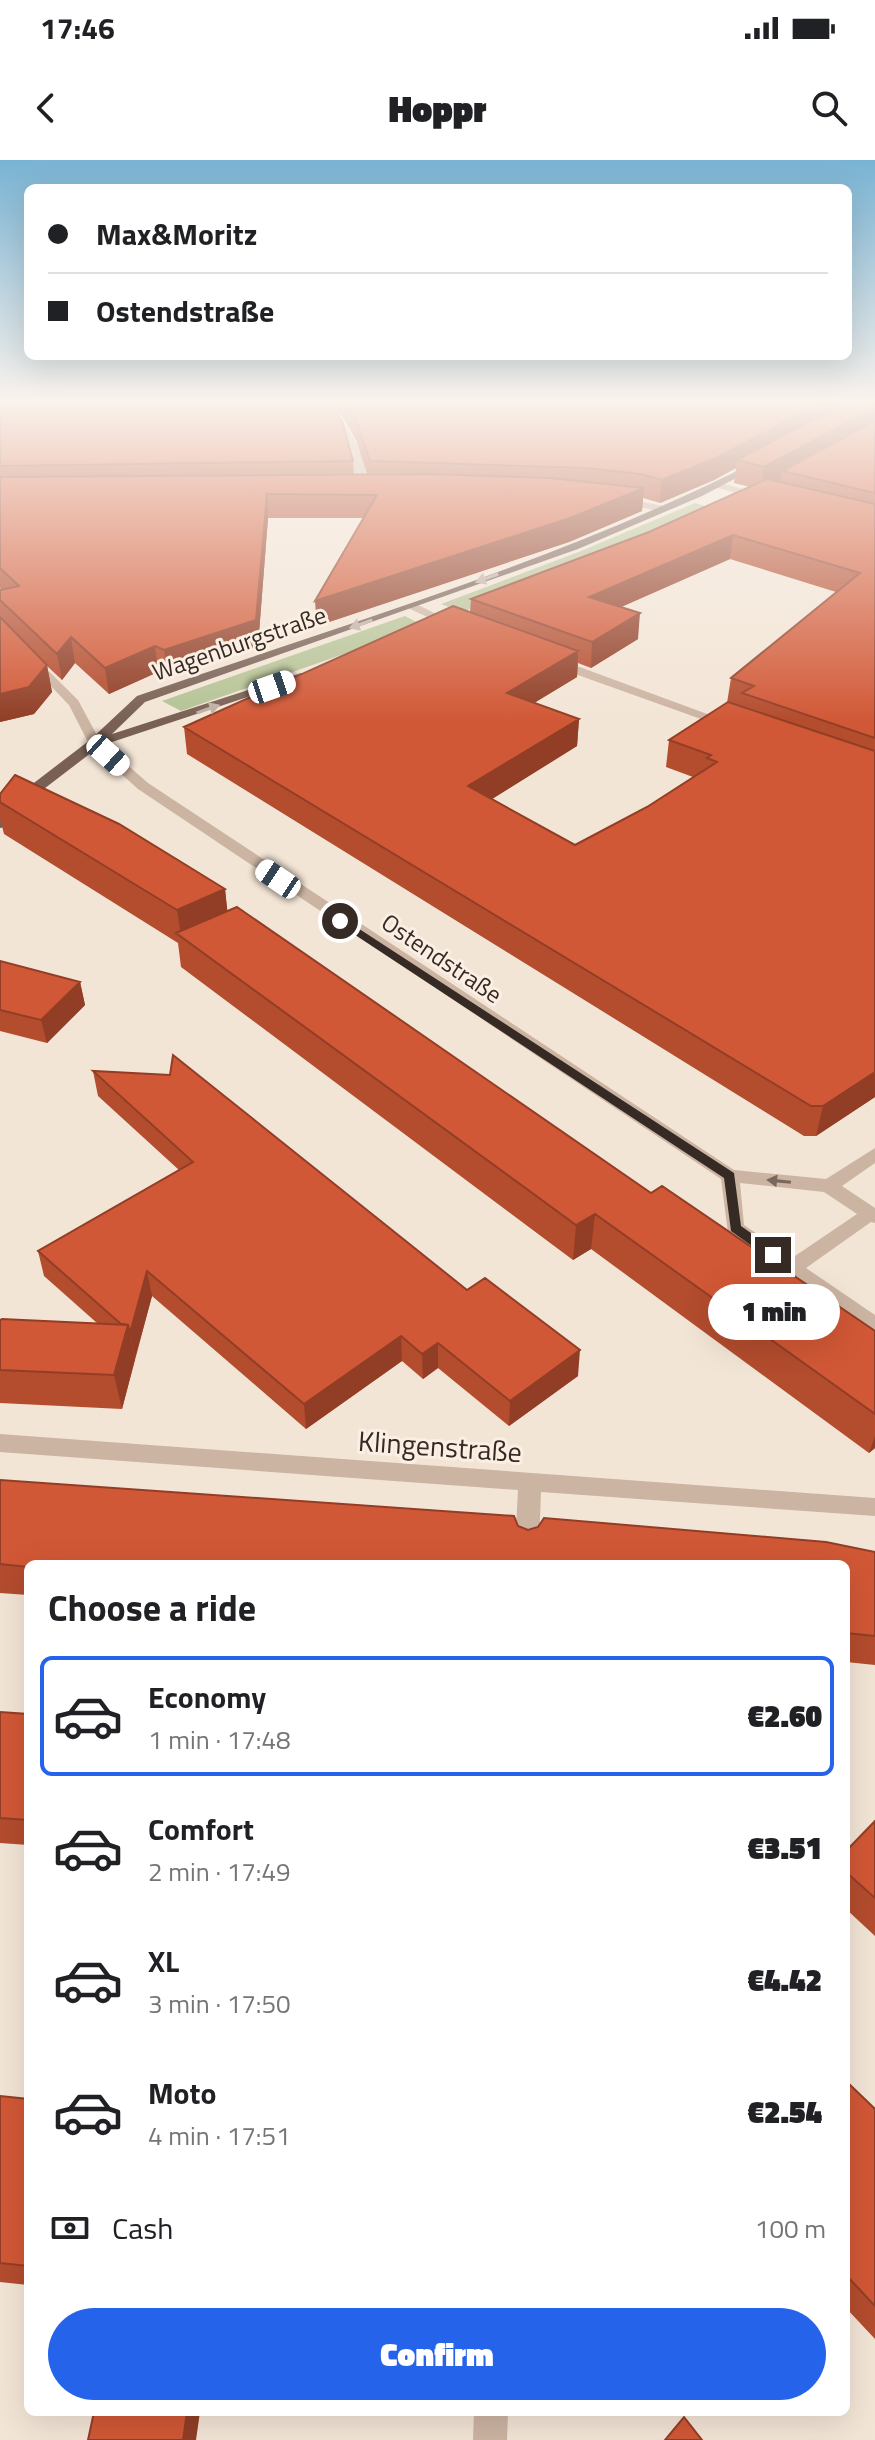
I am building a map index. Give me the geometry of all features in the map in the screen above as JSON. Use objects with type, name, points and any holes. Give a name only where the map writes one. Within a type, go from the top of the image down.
[{"type":"main road","name":"Wagenburgstraße","points":[[95,743],[141,699],[412,606],[574,547],[664,509]]},
{"type":"main road","points":[[437,630],[452,625]]},
{"type":"main road","name":"Wagenburgstraße","points":[[95,743],[174,720],[317,671]]},
{"type":"main road","points":[[0,824],[25,796],[95,743]]},
{"type":"street","points":[[412,606],[452,625],[466,625]]},
{"type":"street","points":[[0,626],[74,703],[95,743]]},
{"type":"street","points":[[538,657],[743,729]]},
{"type":"street","name":"Ostendstraße","points":[[95,743],[143,786],[225,843],[730,1176],[829,1186],[872,1216]]},
{"type":"street","points":[[829,1186],[875,1154]]},
{"type":"street","points":[[730,1176],[735,1228],[875,1325]]},
{"type":"street","points":[[792,1268],[872,1216]]},
{"type":"street","name":"Klingenstraße","points":[[0,1443],[875,1507]]},
{"type":"street","points":[[527,1547],[530,1483]]},
{"type":"street","points":[[490,2440],[491,2416]]},
{"type":"green space","points":[[682,508],[715,509],[462,612],[441,604]]},
{"type":"green space","points":[[405,616],[424,626],[181,711],[162,701]]},
{"type":"building","points":[[0,508],[266,508],[256,620],[164,650],[155,646],[105,668],[71,637],[57,654],[0,600],[0,590],[19,586],[0,568]]},
{"type":"building","points":[[369,508],[594,508],[570,518],[315,601]]},
{"type":"building","points":[[702,508],[875,508],[875,738],[742,693],[754,686],[731,678],[860,573],[733,535],[589,597],[640,613],[592,642],[471,599],[649,532]]},
{"type":"building","points":[[453,606],[578,651],[507,693],[579,719],[468,786],[575,845],[647,807],[717,762],[707,758],[711,755],[669,740],[728,702],[875,751],[875,1072],[823,1106],[811,1106],[184,727]]},
{"type":"building","points":[[0,617],[47,665],[29,687],[0,694]]},
{"type":"building","points":[[15,775],[119,824],[225,889],[177,910],[0,802],[0,794]]},
{"type":"building","points":[[237,907],[651,1193],[662,1186],[875,1331],[875,1414],[595,1214],[576,1225],[176,933]]},
{"type":"building","points":[[0,961],[80,982],[41,1020],[0,1010]]},
{"type":"building","points":[[173,1055],[467,1290],[485,1278],[580,1350],[510,1401],[438,1343],[422,1354],[401,1336],[304,1404],[147,1271],[130,1333],[128,1325],[121,1324],[38,1251],[193,1162],[93,1071],[170,1075]]},
{"type":"building","points":[[2,1319],[128,1325],[114,1375],[0,1370]]},
{"type":"building","points":[[0,1480],[514,1516],[518,1526],[528,1530],[538,1527],[544,1518],[826,1542],[875,1552],[875,1636],[850,1633],[850,1560],[24,1560],[24,1567],[0,1564]]},
{"type":"building","points":[[0,1712],[24,1714],[24,1820],[0,1818]]},
{"type":"building","points":[[875,1821],[875,1898],[850,1876],[850,1847]]},
{"type":"building","points":[[850,2085],[875,2109],[875,2306],[850,2279]]},
{"type":"building","points":[[0,2096],[24,2099],[24,2266],[0,2263]]},
{"type":"building","points":[[93,2416],[186,2416],[183,2440],[88,2440]]},
{"type":"building","points":[[684,2417],[702,2440],[665,2440]]},
{"type":"route","points":[[340,921],[730,1176],[735,1228],[773,1255]]}]
